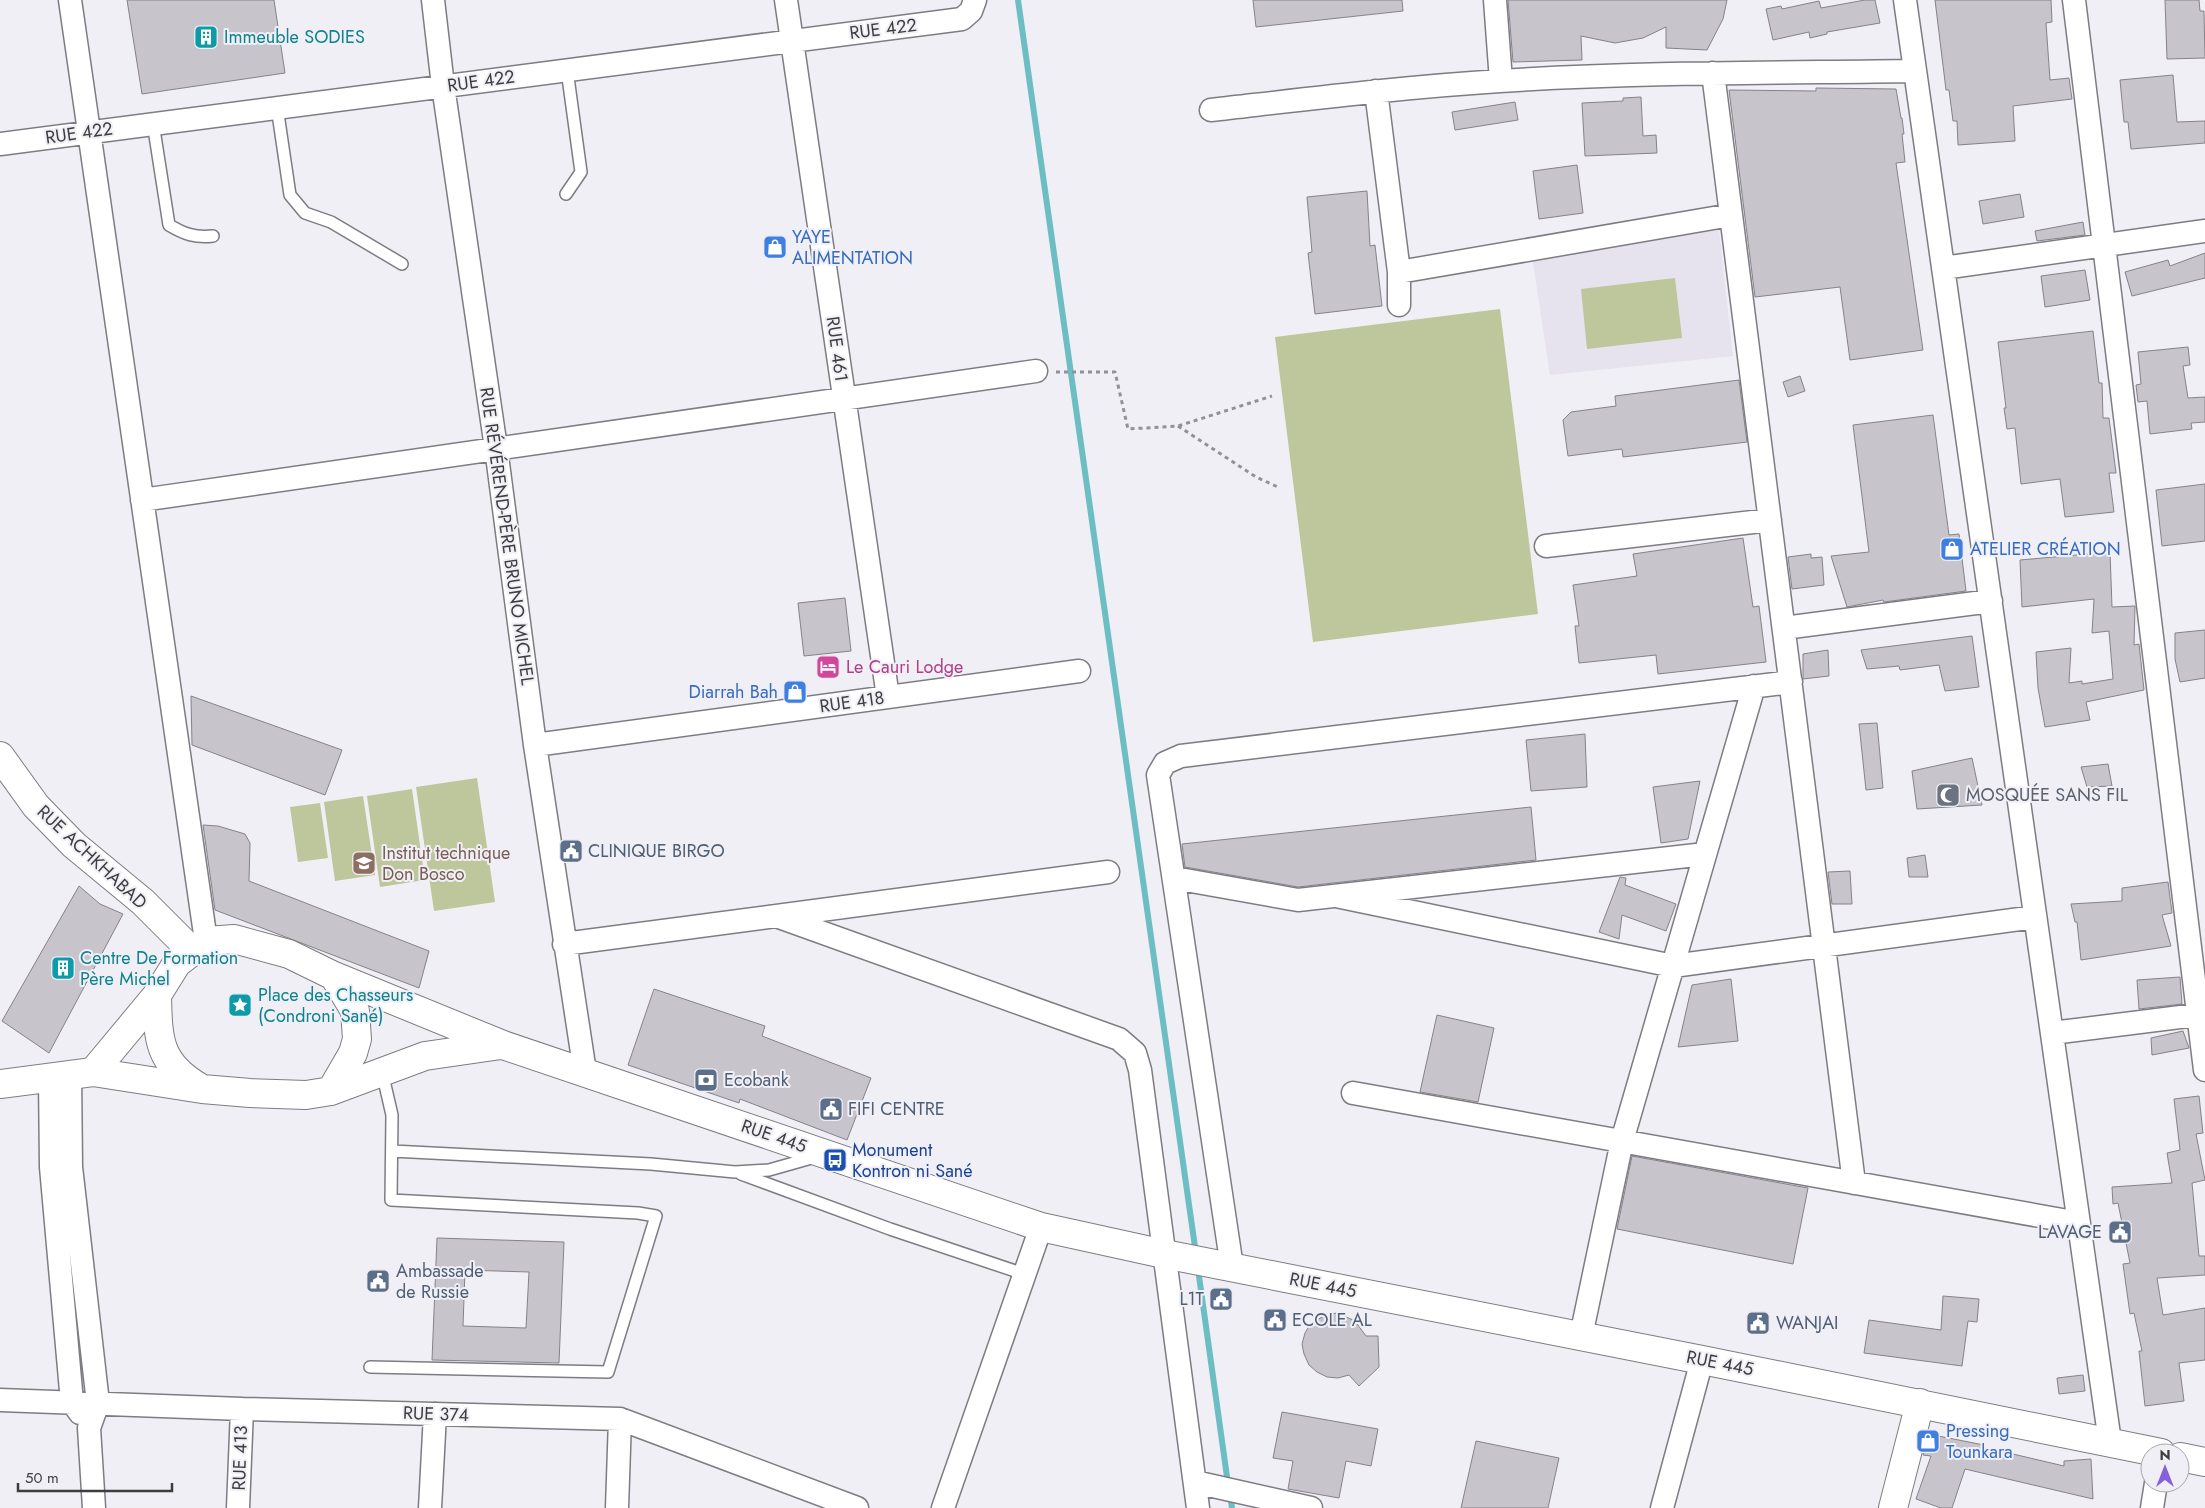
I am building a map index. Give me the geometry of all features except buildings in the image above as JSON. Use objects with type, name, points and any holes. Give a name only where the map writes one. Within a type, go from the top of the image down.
[{"type":"street","points":[[70,0],[142,500],[199,946],[177,963],[157,995],[71,1075],[51,1167],[72,1402],[89,1428]]},
{"type":"street","name":"RUE RÉVÉREND-PÈRE BRUNO MICHEL","points":[[433,0],[496,448],[535,745],[585,1072]]},
{"type":"street","name":"RUE 461","points":[[786,0],[888,697]]},
{"type":"street","name":"RUE 422","points":[[0,144],[962,19],[971,11],[975,0]]},
{"type":"street","points":[[1495,0],[1501,80]]},
{"type":"street","points":[[1905,0],[2110,1442]]},
{"type":"street","points":[[2074,0],[2202,1015],[2205,1070]]},
{"type":"street","points":[[1211,110],[1376,91],[1501,80],[1713,73],[1915,71]]},
{"type":"street","points":[[1713,73],[1854,1182]]},
{"type":"street","points":[[1376,91],[1399,272],[1399,305]]},
{"type":"street","points":[[1399,272],[1731,215]]},
{"type":"street","points":[[1943,268],[2205,231]]},
{"type":"street","points":[[142,500],[1036,371]]},
{"type":"street","points":[[1546,546],[1770,520]]},
{"type":"street","points":[[1784,628],[1991,601]]},
{"type":"street","name":"RUE 418","points":[[535,745],[1079,671]]},
{"type":"street","points":[[1227,1266],[1174,878],[1158,775],[1165,763],[1181,756],[1791,682]]},
{"type":"street","points":[[1581,1336],[1622,1141],[1754,686]]},
{"type":"street","name":"RUE ACHKHABAD","points":[[0,756],[36,806],[62,832],[112,878],[199,946]]},
{"type":"street","points":[[1174,878],[1298,900],[1705,854]]},
{"type":"street","points":[[564,944],[1108,872]]},
{"type":"street","points":[[1336,896],[1673,966],[2035,917]]},
{"type":"street","points":[[776,916],[1119,1039],[1136,1053],[1173,1256],[1198,1508]]},
{"type":"street","name":"RUE 445","points":[[199,946],[234,939],[289,954],[334,976],[503,1045],[1040,1227],[1173,1256],[2140,1448]]},
{"type":"street","points":[[332,1091],[353,1054],[357,1039],[355,1011],[334,976]]},
{"type":"street","points":[[157,995],[163,1052],[184,1078],[202,1088]]},
{"type":"street","points":[[2052,1033],[2202,1015]]},
{"type":"street","points":[[0,1084],[71,1075],[250,1093],[306,1095],[332,1091],[425,1056],[503,1045]]},
{"type":"street","points":[[71,1075],[71,1167],[98,1403],[89,1428],[94,1508]]},
{"type":"street","points":[[1354,1093],[2078,1223]]},
{"type":"street","points":[[943,1508],[1040,1227]]},
{"type":"street","points":[[1662,1508],[1702,1360]]},
{"type":"street","name":"RUE 374","points":[[0,1400],[620,1420],[857,1508]]},
{"type":"street","points":[[1893,1508],[1920,1404]]},
{"type":"street","name":"RUE 413","points":[[238,1508],[242,1409]]},
{"type":"street","points":[[430,1508],[435,1414]]},
{"type":"street","points":[[617,1508],[620,1420]]},
{"type":"street","points":[[2190,1459],[2205,1462]]},
{"type":"street","points":[[1195,1482],[1310,1508]]},
{"type":"street","points":[[2152,1508],[2154,1493]]},
{"type":"lane","points":[[566,194],[580,172],[567,70]]},
{"type":"lane","points":[[277,107],[290,195],[305,213],[332,222],[402,264]]},
{"type":"lane","points":[[153,123],[169,224],[184,233],[200,238],[213,236]]},
{"type":"lane","points":[[370,1367],[608,1372],[656,1216],[638,1213],[391,1200],[392,1115],[382,1072]]},
{"type":"lane","points":[[392,1150],[641,1164],[735,1172],[769,1170],[825,1154]]},
{"type":"lane","points":[[735,1172],[890,1229],[1024,1274]]},
{"type":"path","points":[[1036,371],[1115,372],[1128,430],[1178,426],[1272,396]]},
{"type":"path","points":[[1178,426],[1256,478],[1280,488]]},
{"type":"shaded area","points":[[1719,230],[1733,356],[1550,375],[1532,256]]},
{"type":"green space","points":[[1675,278],[1682,338],[1587,349],[1581,289]]},
{"type":"green space","points":[[1500,309],[1538,614],[1313,642],[1275,337]]},
{"type":"green space","points":[[477,778],[495,902],[434,911],[416,787]]},
{"type":"green space","points":[[412,789],[425,880],[380,887],[367,796]]},
{"type":"green space","points":[[363,796],[375,875],[335,881],[324,802]]},
{"type":"green space","points":[[320,803],[328,858],[298,862],[290,807]]},
{"type":"waterway","points":[[1018,0],[1196,1254]]},
{"type":"waterway","points":[[1198,1269],[1228,1484]]},
{"type":"waterway","points":[[1230,1494],[1232,1508]]},
{"type":"place","name":"Immeuble SODIES","points":[[206,37]]},
{"type":"place","name":"YAYE ALIMENTATION","points":[[775,247]]},
{"type":"place","name":"ATELIER CRÉATION","points":[[1952,549]]},
{"type":"place","name":"Le Cauri Lodge","points":[[828,667]]},
{"type":"place","name":"Diarrah Bah","points":[[795,692]]},
{"type":"place","name":"MOSQUÉE SANS FIL","points":[[1948,795]]},
{"type":"place","name":"CLINIQUE BIRGO","points":[[571,851]]},
{"type":"place","name":"Institut technique Don Bosco","points":[[364,863]]},
{"type":"place","name":"Centre De Formation Père Michel","points":[[63,968]]},
{"type":"place","name":"Place des Chasseurs (Condroni Sané)","points":[[240,1005]]},
{"type":"place","name":"Ecobank","points":[[706,1080]]},
{"type":"place","name":"FIFI CENTRE","points":[[831,1109]]},
{"type":"place","name":"Monument Kontron ni Sané","points":[[835,1160]]},
{"type":"place","name":"LAVAGE","points":[[2120,1232]]},
{"type":"place","name":"Ambassade de Russie","points":[[378,1281]]},
{"type":"place","name":"L1T","points":[[1221,1299]]},
{"type":"place","name":"ECOLE AL","points":[[1275,1320]]},
{"type":"place","name":"WANJAI","points":[[1758,1323]]},
{"type":"place","name":"Pressing Tounkara","points":[[1928,1441]]}]
